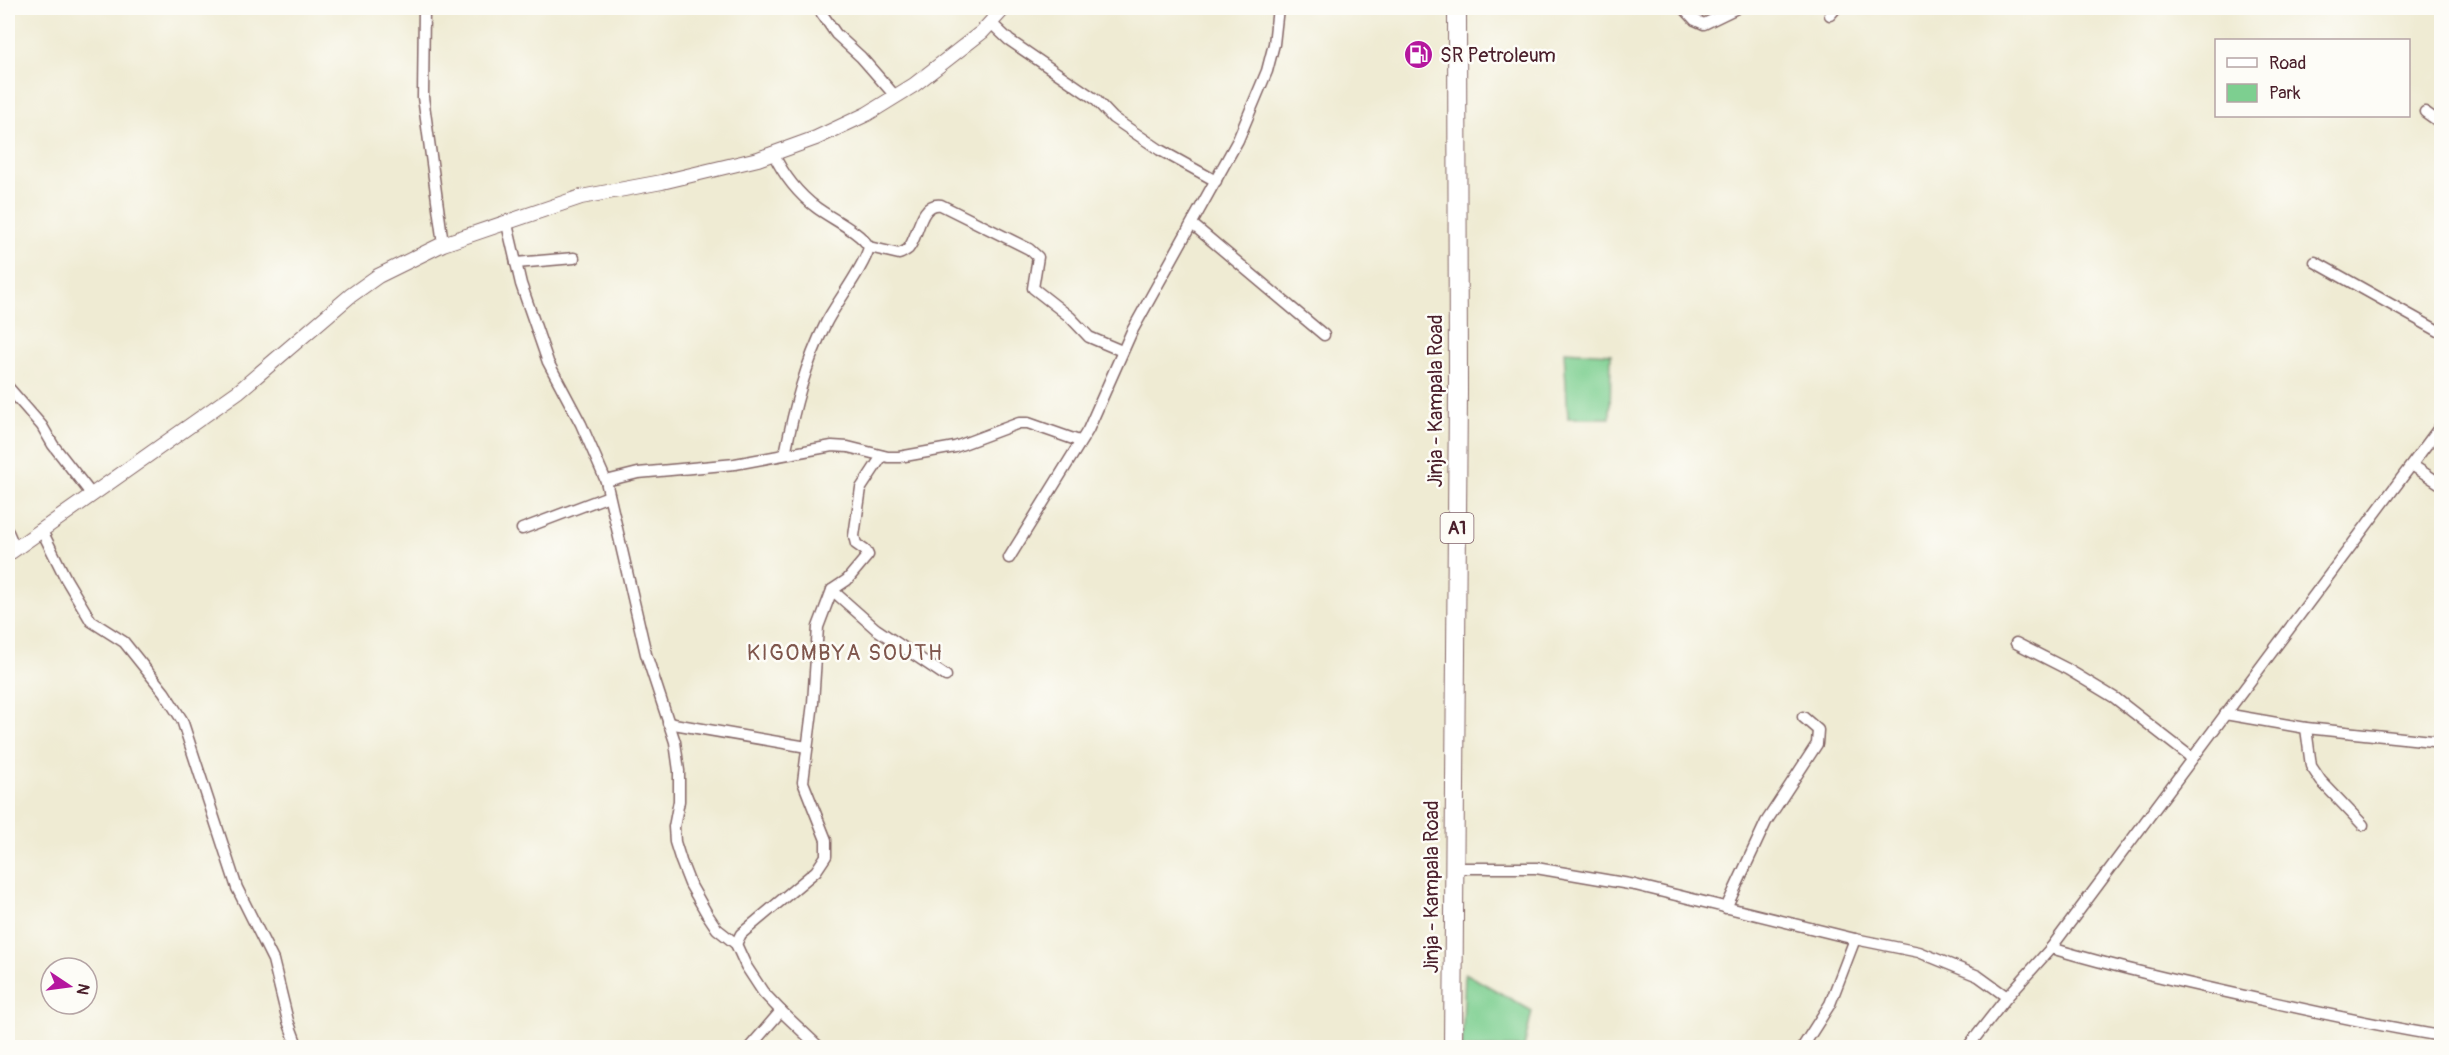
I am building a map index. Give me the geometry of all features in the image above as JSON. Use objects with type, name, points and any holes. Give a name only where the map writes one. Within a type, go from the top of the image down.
[{"type":"highway","name":"Jinja - Kampala Road","points":[[1453,1047],[1458,391],[1456,8]]},
{"type":"street","points":[[424,8],[423,97],[443,244]]},
{"type":"street","points":[[818,8],[836,34],[861,57],[896,97]]},
{"type":"street","points":[[8,532],[11,551],[239,392],[350,296],[378,276],[443,244],[581,197],[758,159],[816,138],[896,97],[982,32],[1004,8]]},
{"type":"street","points":[[1009,558],[1096,415],[1122,351],[1238,140],[1267,71],[1274,44],[1278,8]]},
{"type":"street","points":[[1684,8],[1695,20],[1704,24],[1737,8]]},
{"type":"street","points":[[990,22],[1009,40],[1095,99],[1113,118],[1160,150],[1216,181]]},
{"type":"street","points":[[2425,112],[2442,124]]},
{"type":"street","points":[[773,153],[781,170],[815,207],[862,239],[869,247],[899,255],[908,250],[927,209],[941,205],[1029,249],[1038,257],[1033,288],[1070,317],[1089,336],[1122,351]]},
{"type":"street","points":[[507,224],[516,262],[548,362],[581,424],[606,481],[646,654],[675,742],[679,771],[679,801],[674,827],[675,842],[699,902],[717,929],[736,944],[746,966],[763,992],[820,1047]]},
{"type":"street","points":[[1192,224],[1324,335]]},
{"type":"street","points":[[786,454],[796,407],[810,359],[829,318],[869,247]]},
{"type":"street","points":[[516,262],[574,258]]},
{"type":"street","points":[[2315,262],[2442,333]]},
{"type":"street","points":[[8,387],[42,426],[53,445],[92,495]]},
{"type":"street","points":[[606,481],[638,473],[735,464],[832,446],[899,457],[955,447],[1019,423],[1028,423],[1079,441]]},
{"type":"street","points":[[1967,1047],[2007,997],[2051,948],[2442,424]]},
{"type":"street","points":[[736,944],[741,934],[816,871],[826,856],[826,840],[803,782],[813,703],[818,627],[832,590],[847,580],[868,555],[856,544],[854,536],[861,488],[882,456]]},
{"type":"street","points":[[2412,465],[2442,485]]},
{"type":"street","points":[[522,529],[609,496]]},
{"type":"street","points":[[40,529],[66,579],[92,621],[124,642],[164,692],[182,720],[237,888],[273,960],[288,1021],[298,1047]]},
{"type":"street","points":[[832,590],[876,629],[946,676]]},
{"type":"street","points":[[2016,643],[2067,669],[2122,702],[2192,758]]},
{"type":"street","points":[[2225,714],[2306,728],[2442,742]]},
{"type":"street","points":[[1726,908],[1766,822],[1817,744],[1818,730],[1803,717]]},
{"type":"street","points":[[668,723],[807,747]]},
{"type":"street","points":[[2306,728],[2311,766],[2321,781],[2363,825]]},
{"type":"street","points":[[1453,868],[1536,868],[1635,885],[1855,939],[1919,952],[1978,976],[2007,997]]},
{"type":"street","points":[[1802,1047],[1830,1004],[1855,939]]},
{"type":"street","points":[[2051,948],[2110,965],[2235,994],[2390,1028],[2442,1036]]},
{"type":"street","points":[[749,1047],[781,1011]]},
{"type":"green space","points":[[1564,351],[1611,354],[1610,418],[1568,418]]},
{"type":"green space","points":[[1465,973],[1532,1011],[1524,1047],[1462,1048]]},
{"type":"place","name":"SR Petroleum","points":[[1419,55]]},
{"type":"district","name":"KIGOMBYA SOUTH","points":[[845,653]]}]
